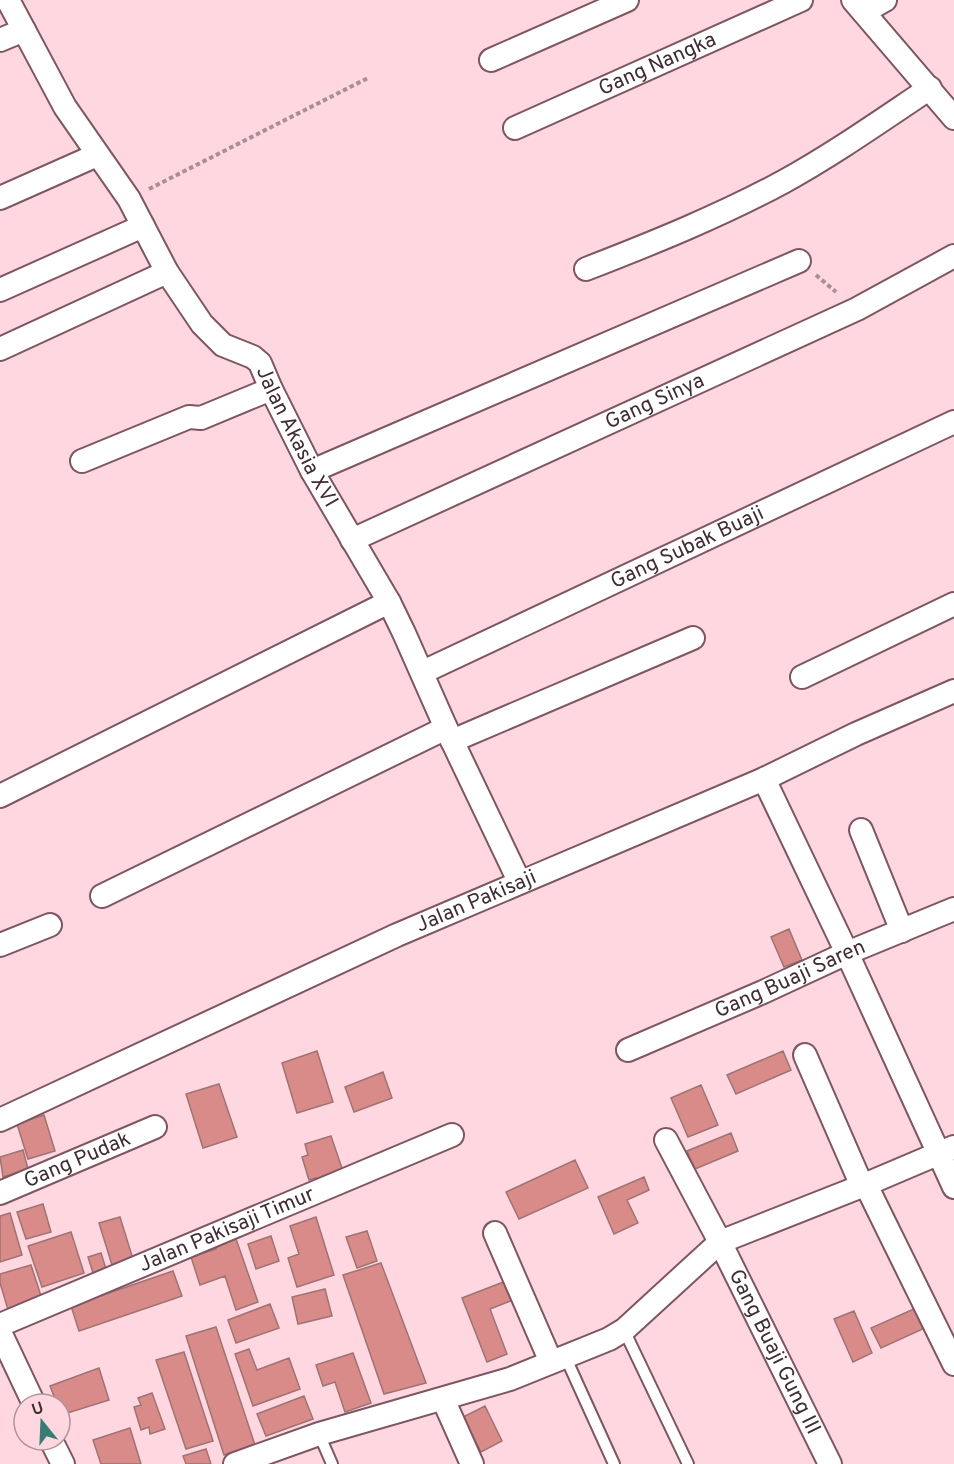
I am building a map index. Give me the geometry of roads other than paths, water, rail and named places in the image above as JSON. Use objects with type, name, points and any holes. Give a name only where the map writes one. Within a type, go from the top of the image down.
[{"type":"street","name":"Jalan Akasia XVI","points":[[8,0],[65,107],[129,199],[167,272],[202,324],[217,341],[253,357],[260,363],[312,471],[389,602],[519,881]]},
{"type":"street","points":[[491,60],[627,0]]},
{"type":"street","name":"Gang Nangka","points":[[515,128],[801,0]]},
{"type":"street","points":[[586,269],[648,245],[784,181],[845,145],[946,102],[859,6],[885,0]]},
{"type":"street","points":[[0,40],[24,30]]},
{"type":"street","points":[[0,198],[98,155]]},
{"type":"street","points":[[0,290],[143,226]]},
{"type":"street","name":"Gang Sinya","points":[[352,540],[857,309],[954,256]]},
{"type":"street","points":[[312,471],[799,261]]},
{"type":"street","points":[[0,349],[167,272]]},
{"type":"street","points":[[82,461],[189,417],[201,418],[271,389]]},
{"type":"street","name":"Gang Subak Buaji","points":[[423,672],[954,422]]},
{"type":"street","points":[[0,796],[389,602]]},
{"type":"street","points":[[802,676],[954,604]]},
{"type":"street","points":[[102,896],[449,734],[693,638]]},
{"type":"street","name":"Jalan Pakisaji","points":[[0,1120],[397,934],[764,779],[856,734],[954,691]]},
{"type":"street","points":[[764,779],[847,953],[946,1151],[954,1187]]},
{"type":"street","points":[[861,830],[903,931]]},
{"type":"street","name":"Gang Buaji Saren","points":[[628,1050],[847,953],[954,909]]},
{"type":"street","points":[[0,945],[50,925]]},
{"type":"street","points":[[805,1055],[864,1185],[954,1364]]},
{"type":"street","name":"Gang Pudak","points":[[0,1193],[155,1127]]},
{"type":"street","name":"Jalan Pakisaji Timur","points":[[0,1325],[453,1135]]},
{"type":"street","name":"Gang Buaji Gung III","points":[[666,1140],[720,1242],[830,1464]]},
{"type":"street","points":[[235,1464],[319,1434],[510,1379],[609,1339],[624,1330],[720,1242],[946,1151]]},
{"type":"street","points":[[495,1233],[558,1359]]},
{"type":"street","points":[[0,1332],[28,1392]]},
{"type":"street","points":[[443,1399],[472,1464]]},
{"type":"lane","points":[[624,1330],[688,1464]]},
{"type":"lane","points":[[558,1359],[614,1464]]},
{"type":"lane","points":[[319,1434],[332,1464]]}]
